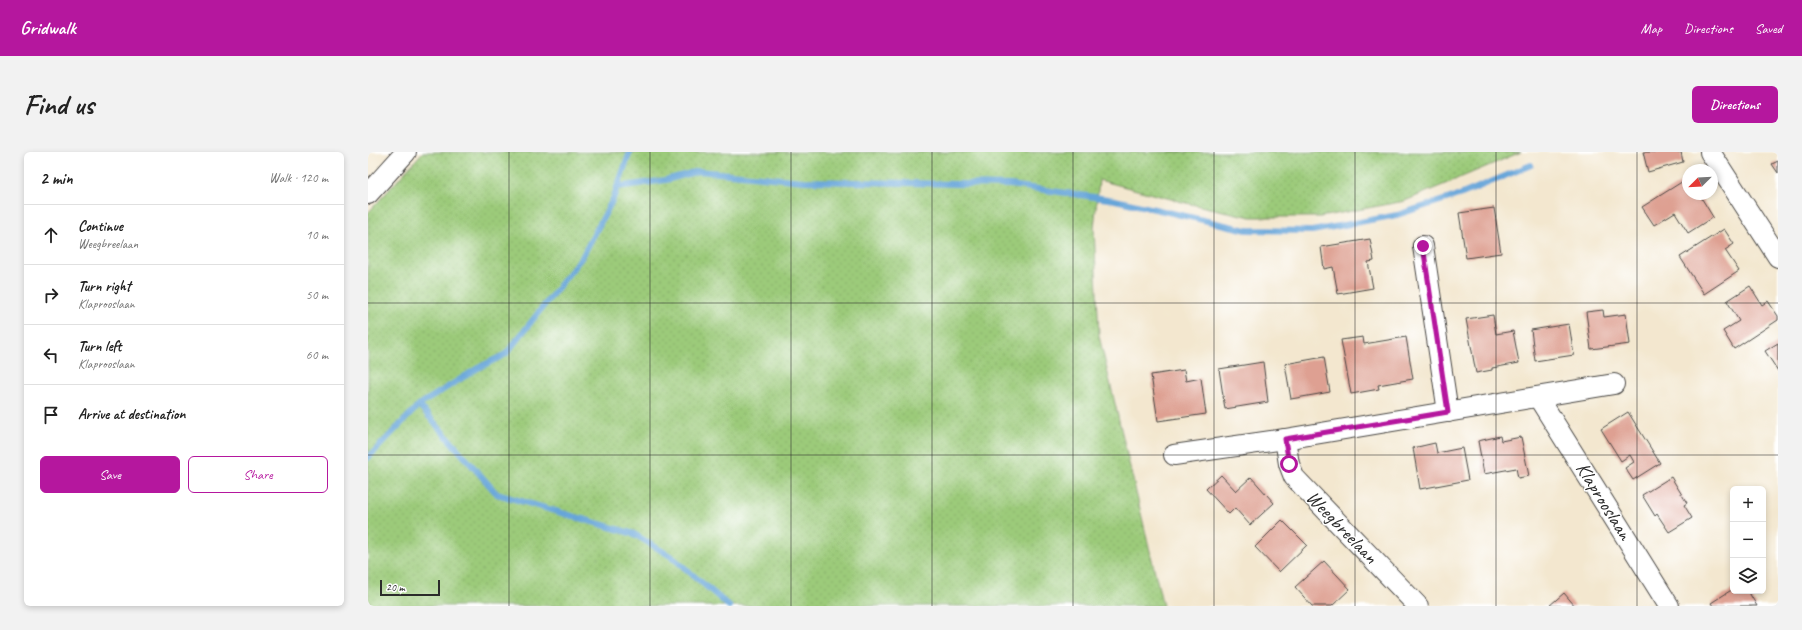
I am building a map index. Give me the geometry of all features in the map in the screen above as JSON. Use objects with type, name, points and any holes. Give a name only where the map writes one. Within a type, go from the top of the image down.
[{"type":"street","points":[[368,194],[406,152]]},
{"type":"street","points":[[1710,152],[1778,258]]},
{"type":"street","points":[[1423,246],[1448,412]]},
{"type":"street","points":[[1174,455],[1285,439],[1614,384]]},
{"type":"street","name":"Klaprooslaan","points":[[1538,397],[1669,606]]},
{"type":"street","name":"Weegbreelaan","points":[[1285,439],[1289,464],[1294,477],[1418,606]]},
{"type":"green space","points":[[423,152],[1521,152],[1405,201],[1320,217],[1251,217],[1186,203],[1099,180],[1094,228],[1099,336],[1163,606],[368,606],[368,213]]},
{"type":"building","points":[[1643,152],[1681,152],[1683,162],[1648,172]]},
{"type":"building","points":[[1778,161],[1778,173],[1772,164]]},
{"type":"building","points":[[1682,182],[1682,200],[1703,200],[1713,217],[1688,233],[1675,212],[1654,225],[1642,207]]},
{"type":"building","points":[[1494,208],[1501,253],[1466,258],[1459,213]]},
{"type":"building","points":[[1724,229],[1734,244],[1725,250],[1739,271],[1704,294],[1680,257]]},
{"type":"building","points":[[1370,239],[1374,261],[1368,262],[1373,288],[1338,294],[1333,267],[1324,269],[1321,247]]},
{"type":"building","points":[[1750,286],[1762,305],[1768,301],[1778,316],[1778,320],[1734,349],[1723,331],[1739,321],[1727,301]]},
{"type":"building","points":[[1603,310],[1604,317],[1626,314],[1630,344],[1591,349],[1586,312]]},
{"type":"building","points":[[1493,315],[1496,334],[1513,331],[1519,363],[1492,368],[1492,370],[1476,373],[1466,319]]},
{"type":"building","points":[[1569,324],[1574,355],[1535,361],[1531,330]]},
{"type":"building","points":[[1363,337],[1364,344],[1406,337],[1413,379],[1378,385],[1379,389],[1351,394],[1341,340]]},
{"type":"building","points":[[1778,343],[1778,371],[1765,351]]},
{"type":"building","points":[[1324,357],[1330,392],[1291,399],[1285,364]]},
{"type":"building","points":[[1263,362],[1268,402],[1225,409],[1219,369]]},
{"type":"building","points":[[1184,370],[1186,381],[1201,378],[1206,414],[1158,421],[1151,375]]},
{"type":"building","points":[[1628,412],[1660,463],[1633,480],[1625,468],[1634,462],[1630,455],[1621,461],[1601,429]]},
{"type":"building","points":[[1500,436],[1501,441],[1521,437],[1529,476],[1518,478],[1516,468],[1484,474],[1478,441]]},
{"type":"building","points":[[1435,443],[1437,453],[1462,448],[1468,480],[1420,489],[1413,448]]},
{"type":"building","points":[[1221,475],[1236,491],[1251,477],[1274,503],[1250,525],[1235,508],[1229,514],[1206,489]]},
{"type":"building","points":[[1671,477],[1687,503],[1684,505],[1692,518],[1669,532],[1657,514],[1655,516],[1642,495]]},
{"type":"building","points":[[1282,520],[1307,545],[1279,572],[1255,547]]},
{"type":"building","points":[[1324,561],[1350,589],[1332,606],[1312,606],[1295,587]]},
{"type":"building","points":[[1730,591],[1730,594],[1750,594],[1757,606],[1713,606],[1711,603]]},
{"type":"building","points":[[1564,593],[1575,606],[1549,606]]},
{"type":"waterway","points":[[368,458],[419,405],[478,368],[506,354],[582,257],[613,199],[630,152]]},
{"type":"waterway","points":[[617,187],[666,180],[698,171],[804,181],[1010,185],[1115,200],[1247,230],[1312,231],[1397,215],[1462,194],[1531,165]]},
{"type":"waterway","points":[[419,405],[497,494],[634,534],[672,557],[729,606]]},
{"type":"route","points":[[1289,464],[1285,439],[1448,412],[1423,246]]}]
